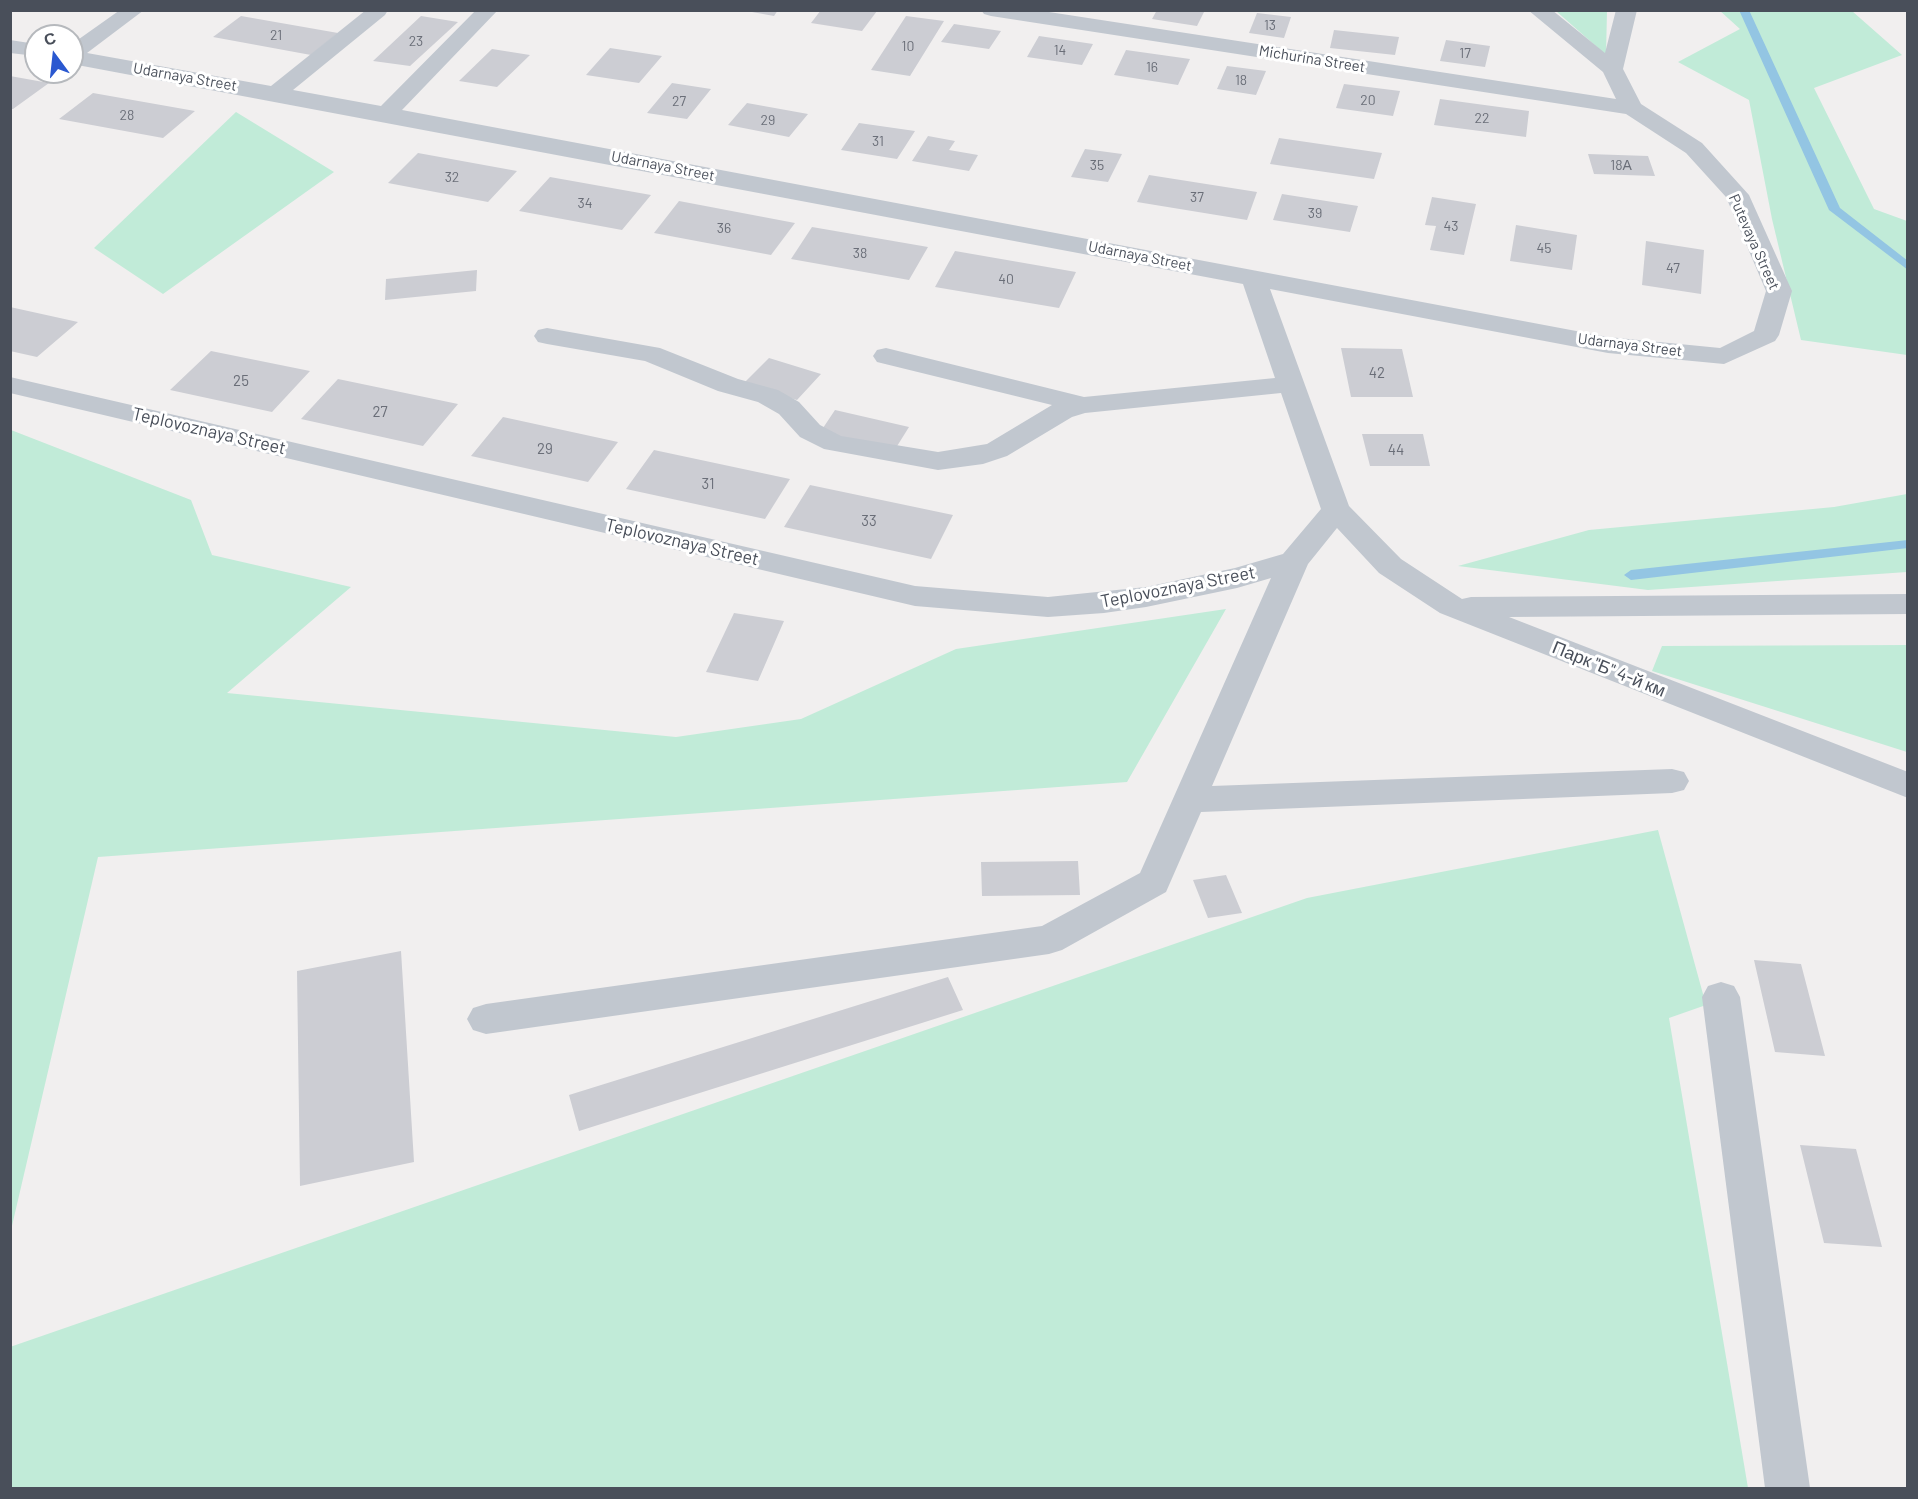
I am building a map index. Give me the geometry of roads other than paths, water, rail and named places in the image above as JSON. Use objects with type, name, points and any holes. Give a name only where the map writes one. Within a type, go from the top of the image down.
[{"type":"street","points":[[84,47],[134,10]]},
{"type":"street","points":[[275,94],[378,11],[376,10]]},
{"type":"street","points":[[386,114],[488,10]]},
{"type":"street","name":"Michurina Street","points":[[991,10],[1632,108]]},
{"type":"street","points":[[1538,10],[1612,69],[1632,108]]},
{"type":"street","points":[[1612,69],[1627,10]]},
{"type":"street","name":"Udarnaya Street","points":[[84,58],[1608,345],[1724,356]]},
{"type":"street","name":"Putevaya Street","points":[[1632,108],[1694,148],[1737,195],[1779,291],[1766,335],[1724,356]]},
{"type":"street","points":[[486,1019],[1049,940],[1154,882],[1294,561],[1336,510],[1253,278]]},
{"type":"street","points":[[547,336],[651,354],[728,385],[768,396],[789,408],[810,431],[834,443],[938,461],[983,455],[997,450],[1062,411],[1084,405],[1292,384]]},
{"type":"street","points":[[886,356],[1084,405]]},
{"type":"street","name":"Teplovoznaya Street","points":[[10,385],[915,596],[1048,607],[1104,603],[1146,597],[1237,578],[1294,561]]},
{"type":"street","name":"Парк \"Б\" 4-й км","points":[[1336,510],[1390,566],[1451,606],[1908,786]]},
{"type":"street","points":[[1451,606],[1908,604]]},
{"type":"street","points":[[1190,800],[1672,781]]},
{"type":"street","points":[[1721,997],[1788,1488]]},
{"type":"waterway","points":[[1744,10],[1835,210],[1908,267]]},
{"type":"waterway","points":[[1631,575],[1908,544]]}]
